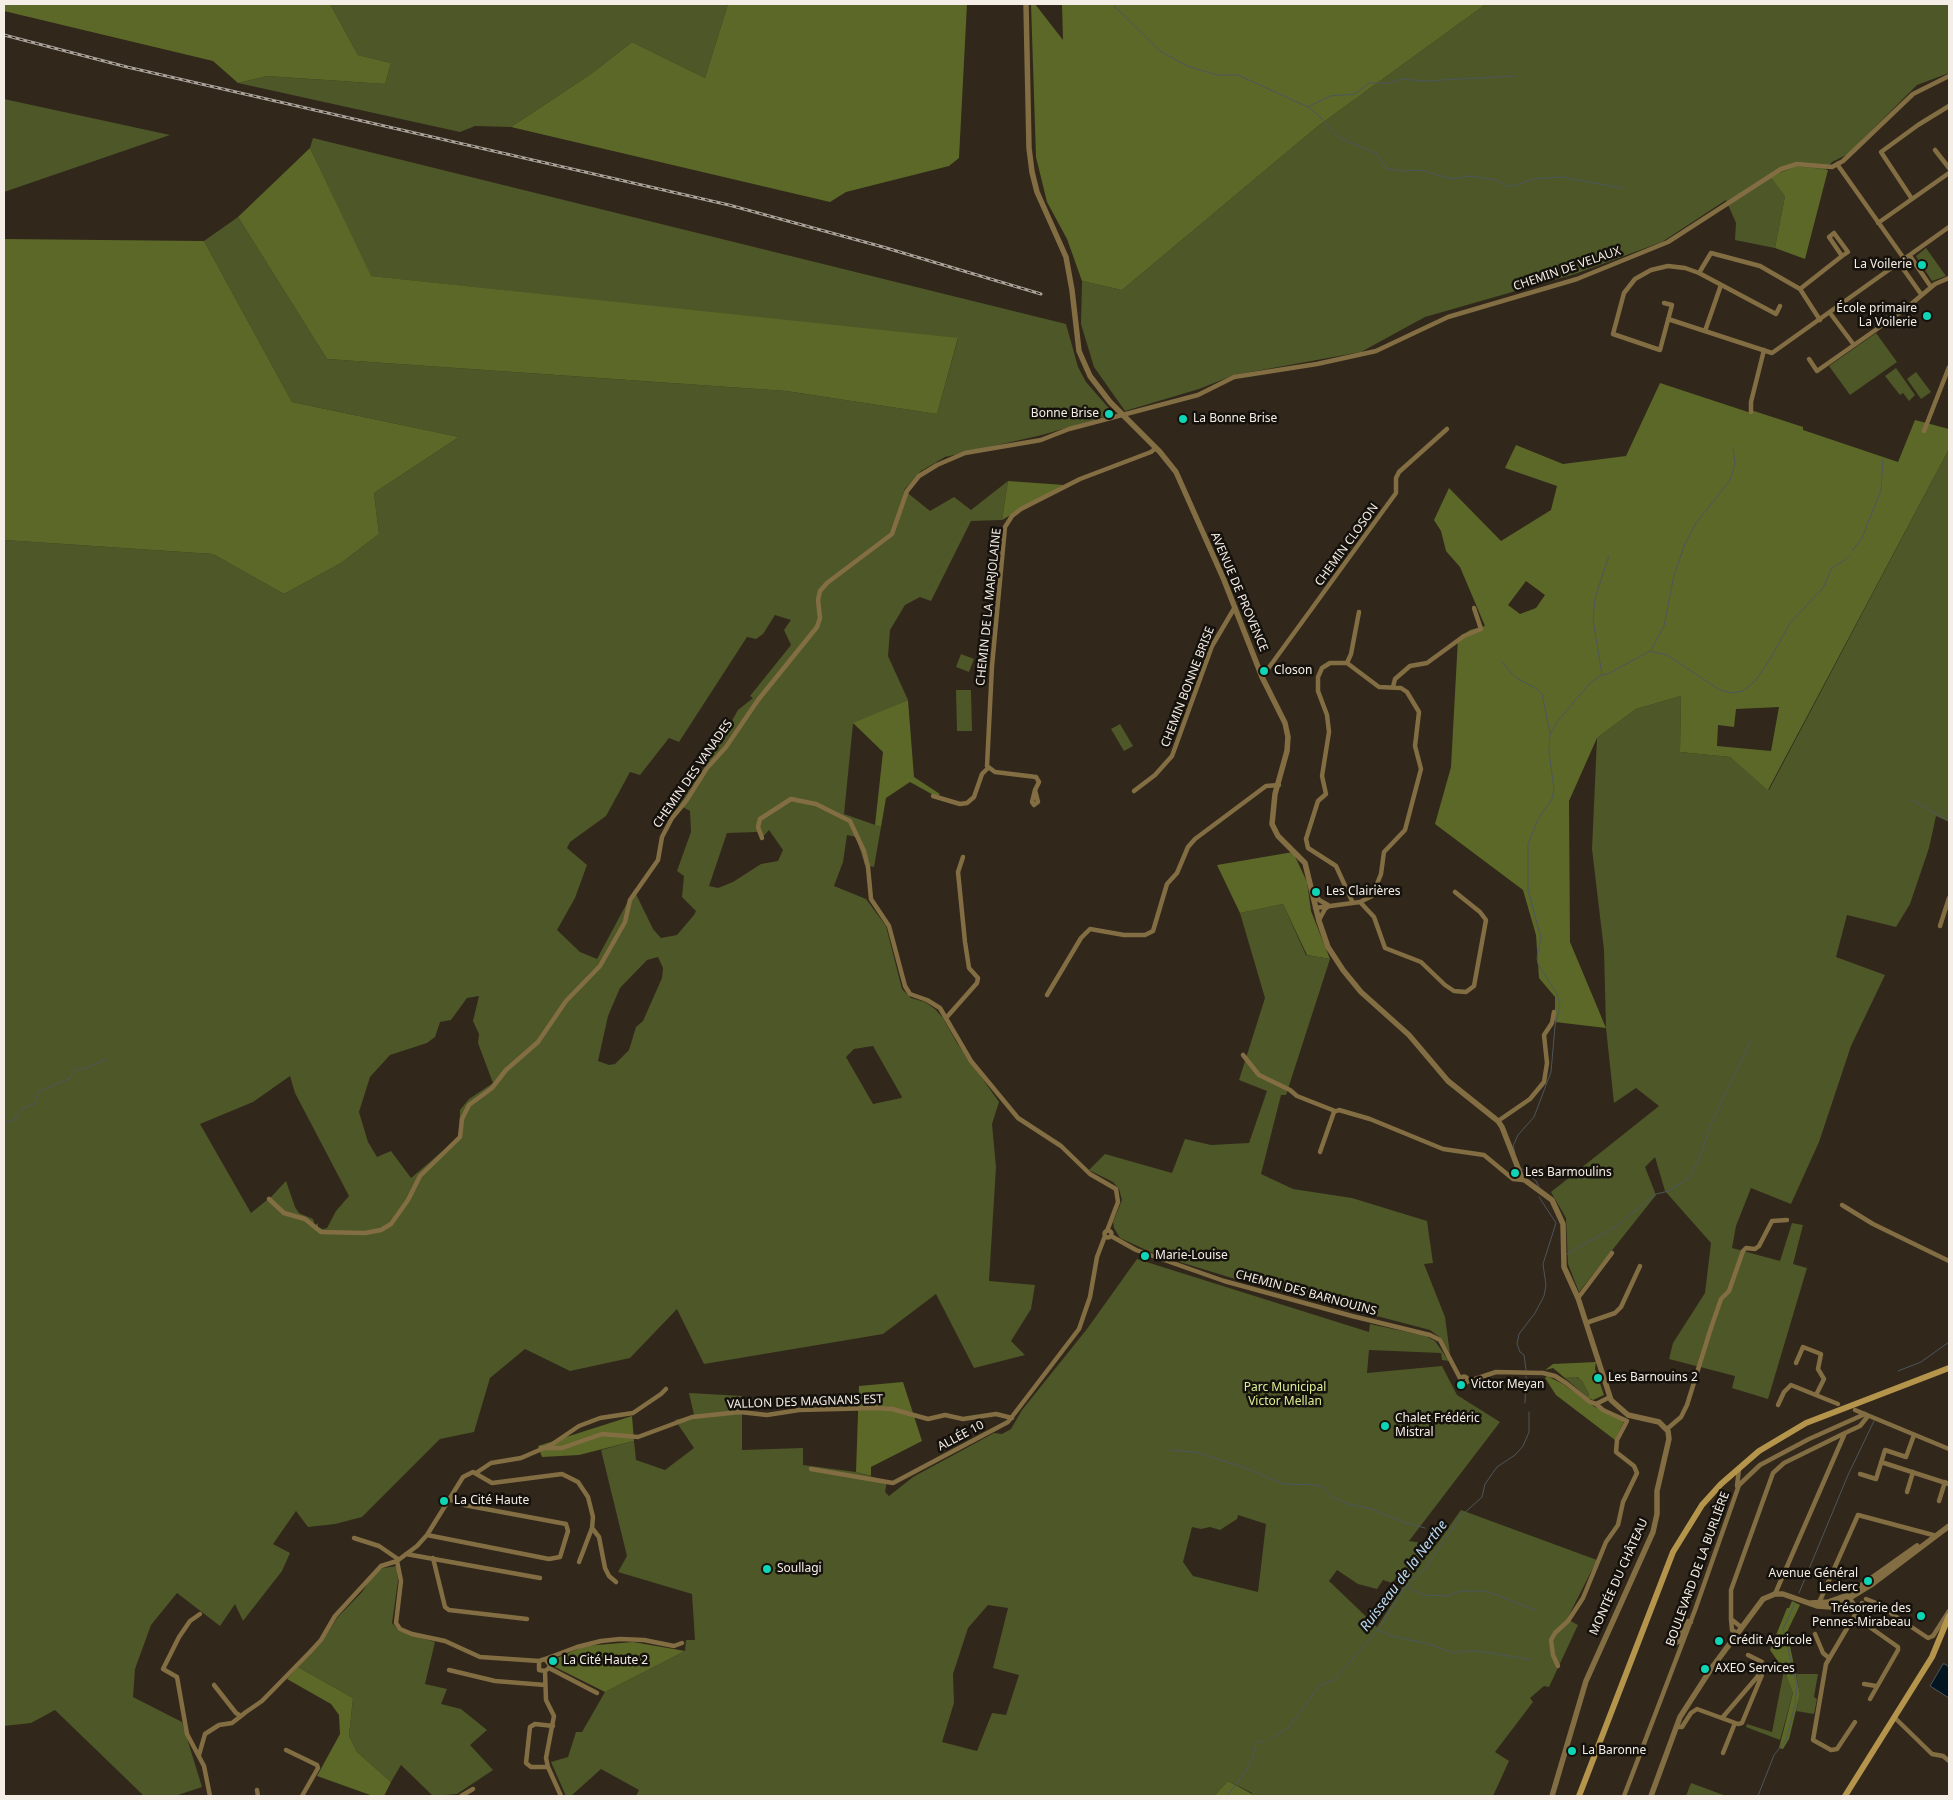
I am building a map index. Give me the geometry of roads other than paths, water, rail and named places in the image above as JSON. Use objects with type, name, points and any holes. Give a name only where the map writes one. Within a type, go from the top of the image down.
[{"type":"main road","points":[[1577,1796],[1673,1552],[1702,1506],[1739,1466],[1759,1451],[1806,1423],[1949,1368]]},
{"type":"main road","points":[[1845,1796],[1932,1657],[1949,1616]]},
{"type":"street","name":"AVENUE DE PROVENCE","points":[[1026,4],[1029,148],[1032,172],[1040,199],[1066,257],[1082,360],[1090,376],[1122,415],[1156,448],[1178,478],[1235,606],[1262,678],[1285,723],[1288,737],[1287,751],[1278,785],[1272,824],[1278,836],[1304,863],[1312,888],[1315,908],[1328,947],[1342,970],[1361,992],[1409,1035],[1448,1081],[1498,1121],[1508,1141],[1518,1173],[1524,1180]]},
{"type":"street","points":[[1905,260],[1837,164],[1851,155],[1913,94],[1949,76]]},
{"type":"street","points":[[1912,199],[1882,152],[1918,125],[1949,106]]},
{"type":"street","points":[[1935,150],[1949,168]]},
{"type":"street","name":"CHEMIN DE VELAUX","points":[[1122,415],[1198,394],[1234,377],[1317,364],[1376,351],[1448,317],[1577,279],[1668,242],[1781,169],[1797,164],[1824,167],[1837,164]]},
{"type":"street","points":[[1878,223],[1949,173]]},
{"type":"street","points":[[1668,319],[1772,353],[1949,227]]},
{"type":"street","points":[[1800,289],[1848,252],[1834,233],[1829,237],[1842,256]]},
{"type":"street","points":[[1699,273],[1711,252],[1760,266],[1800,289],[1820,320]]},
{"type":"street","points":[[1910,256],[1931,287]]},
{"type":"street","points":[[1899,263],[1921,294]]},
{"type":"street","points":[[1664,303],[1672,305],[1660,350],[1613,334],[1624,293],[1634,279],[1651,270],[1668,266],[1685,268],[1699,273],[1776,314],[1780,306]]},
{"type":"street","points":[[1809,359],[1817,371],[1900,312],[1921,294],[1949,278]]},
{"type":"street","points":[[1705,331],[1721,285]]},
{"type":"street","points":[[1830,313],[1854,345]]},
{"type":"street","points":[[1751,412],[1751,402],[1764,350]]},
{"type":"street","points":[[1924,431],[1949,367]]},
{"type":"street","name":"CHEMIN DES VANADES","points":[[269,1199],[284,1213],[305,1219],[321,1232],[364,1233],[381,1230],[391,1224],[408,1200],[420,1176],[460,1137],[462,1119],[468,1104],[492,1088],[506,1070],[538,1042],[566,1002],[600,966],[625,922],[630,900],[657,862],[662,837],[672,818],[686,801],[707,768],[726,747],[758,700],[817,627],[820,618],[818,600],[820,591],[827,583],[892,534],[907,491],[919,476],[937,465],[966,453],[1041,440],[1069,429],[1122,415]]},
{"type":"street","name":"CHEMIN CLOSON","points":[[1262,678],[1396,493],[1396,478],[1399,472],[1446,429]]},
{"type":"street","name":"CHEMIN DE LA MARJOLAINE","points":[[988,768],[987,737],[994,638],[1005,527],[1008,521],[1021,509],[1080,479],[1151,452],[1156,448]]},
{"type":"street","name":"CHEMIN BONNE BRISE","points":[[1134,791],[1155,775],[1172,756],[1212,646],[1235,606]]},
{"type":"street","points":[[1393,687],[1395,679],[1410,666],[1427,663],[1464,636],[1480,630],[1481,626],[1474,608]]},
{"type":"street","points":[[1347,663],[1359,612]]},
{"type":"street","points":[[1315,908],[1352,901],[1360,902],[1372,896],[1381,874],[1384,852],[1405,830],[1421,769],[1415,746],[1419,712],[1407,692],[1393,687],[1379,687],[1347,663],[1330,663],[1322,668],[1318,677],[1318,691],[1327,715],[1329,732],[1322,776],[1326,794],[1318,800],[1306,839],[1308,848],[1336,866],[1352,901]]},
{"type":"street","points":[[933,796],[960,804],[967,803],[974,798],[984,772],[988,768],[995,772],[1036,777],[1039,782],[1036,790]]},
{"type":"street","points":[[1047,995],[1081,938],[1090,929],[1124,935],[1145,935],[1153,931],[1168,884],[1177,873],[1192,843],[1266,786],[1278,785]]},
{"type":"street","points":[[762,838],[758,827],[760,820],[791,799],[816,804],[850,821],[864,850],[868,867],[871,899],[889,926],[905,986],[910,994],[927,1000],[940,1008],[971,1060],[1012,1112],[1060,1146],[1090,1174],[1116,1189],[1118,1202],[1108,1236]]},
{"type":"street","points":[[946,1018],[977,983],[978,978],[969,968],[965,942],[958,872],[963,857]]},
{"type":"street","points":[[1312,888],[1319,900],[1330,906]]},
{"type":"street","points":[[1360,902],[1374,917],[1385,948],[1421,962],[1445,985],[1454,991],[1466,992],[1474,986],[1486,920],[1480,912],[1455,892]]},
{"type":"street","points":[[1940,926],[1949,898]]},
{"type":"street","points":[[1319,921],[1325,909],[1330,906]]},
{"type":"street","points":[[1498,1121],[1530,1099],[1544,1082],[1547,1063],[1544,1035],[1552,1023],[1554,1012]]},
{"type":"street","points":[[1243,1055],[1259,1075],[1297,1096],[1335,1111],[1339,1110],[1370,1119],[1443,1149],[1484,1155],[1514,1179],[1524,1180],[1544,1193],[1558,1211],[1563,1224],[1564,1267],[1578,1298],[1610,1397],[1628,1415],[1659,1422],[1666,1429],[1681,1417],[1687,1406],[1715,1315],[1721,1299],[1729,1291],[1743,1251],[1746,1248],[1754,1249],[1758,1246],[1772,1221],[1787,1220]]},
{"type":"street","points":[[1320,1152],[1335,1111]]},
{"type":"street","points":[[1842,1205],[1873,1224],[1949,1261]]},
{"type":"street","name":"ALLÉE 10","points":[[811,1469],[893,1483],[976,1438],[1004,1426],[1079,1329],[1090,1297],[1097,1257],[1108,1236]]},
{"type":"street","name":"CHEMIN DES BARNOUINS","points":[[1108,1236],[1136,1250],[1224,1281],[1352,1316],[1430,1334],[1440,1340],[1454,1368],[1465,1379],[1496,1372],[1543,1373],[1555,1376],[1590,1402],[1626,1421],[1617,1440],[1616,1452],[1634,1466],[1636,1473],[1623,1502],[1618,1525],[1606,1542],[1583,1598],[1568,1621],[1554,1633],[1551,1640],[1558,1666]]},
{"type":"street","points":[[1578,1298],[1612,1253]]},
{"type":"street","points":[[1586,1323],[1609,1315],[1621,1307],[1640,1266]]},
{"type":"street","points":[[1796,1363],[1803,1347],[1821,1354],[1818,1369],[1824,1379],[1816,1395]]},
{"type":"street","points":[[1778,1405],[1784,1392],[1791,1385],[1838,1404]]},
{"type":"street","points":[[199,1754],[205,1734],[219,1725],[232,1723],[262,1701],[321,1640],[335,1616],[381,1566],[397,1560],[406,1554],[427,1535],[448,1499],[465,1475],[476,1473],[486,1464],[516,1460],[593,1421],[633,1413],[661,1394],[666,1388]]},
{"type":"street","points":[[1596,1404],[1610,1397]]},
{"type":"street","name":"VALLON DES MAGNANS EST","points":[[541,1448],[562,1448],[602,1434],[638,1437],[692,1417],[740,1412],[767,1414],[799,1410],[868,1407],[892,1409],[928,1420],[945,1415],[963,1419],[996,1414],[1012,1418]]},
{"type":"street","points":[[1854,1410],[1949,1449]]},
{"type":"street","points":[[1737,1633],[1732,1630],[1732,1585],[1774,1473],[1784,1463],[1860,1426],[1866,1415]]},
{"type":"street","name":"BOULEVARD DE LA BURLIÈRE","points":[[1624,1796],[1691,1622],[1738,1485],[1760,1464],[1809,1439],[1866,1415]]},
{"type":"street","name":"MONTÉE DU CHÂTEAU","points":[[1552,1796],[1586,1681],[1652,1532],[1657,1514],[1657,1491],[1669,1439],[1666,1429]]},
{"type":"street","points":[[1775,1594],[1846,1433]]},
{"type":"street","points":[[1902,1469],[1914,1435]]},
{"type":"street","points":[[1860,1474],[1876,1479],[1885,1450],[1906,1458]]},
{"type":"street","points":[[1881,1462],[1947,1483],[1939,1501]]},
{"type":"street","points":[[1736,1492],[1739,1466]]},
{"type":"street","points":[[1907,1492],[1913,1472]]},
{"type":"street","points":[[476,1473],[489,1483],[562,1474],[578,1482],[588,1497],[592,1528],[579,1562]]},
{"type":"street","points":[[427,1535],[549,1558],[560,1558],[568,1531],[566,1524],[464,1504],[448,1499]]},
{"type":"street","points":[[1818,1604],[1858,1515],[1933,1535]]},
{"type":"street","points":[[1860,1589],[1949,1522]]},
{"type":"street","points":[[1651,1796],[1676,1727],[1695,1694],[1741,1627],[1763,1599],[1775,1594],[1818,1604],[1848,1597],[1949,1526]]},
{"type":"street","points":[[592,1528],[599,1537],[605,1568],[609,1576],[616,1582]]},
{"type":"street","points":[[354,1538],[379,1546],[397,1560],[400,1581],[395,1617],[400,1628],[445,1641],[480,1657],[539,1661],[577,1647],[620,1638],[644,1640],[674,1646],[682,1643]]},
{"type":"street","points":[[406,1554],[540,1578]]},
{"type":"street","points":[[433,1558],[445,1607],[448,1610],[527,1619]]},
{"type":"street","points":[[1860,1589],[1864,1601]]},
{"type":"street","points":[[1848,1597],[1855,1606],[1855,1615]]},
{"type":"street","points":[[1855,1722],[1837,1749],[1831,1750],[1813,1740],[1829,1658],[1864,1601]]},
{"type":"street","points":[[1855,1606],[1864,1601],[1886,1607],[1892,1614],[1930,1638],[1949,1611]]},
{"type":"street","points":[[200,1614],[190,1621],[178,1637],[163,1669],[177,1677],[187,1734],[199,1754],[207,1775],[210,1796]]},
{"type":"street","points":[[1683,1614],[1675,1643],[1678,1642],[1688,1621],[1691,1622]]},
{"type":"street","points":[[1855,1615],[1898,1647],[1870,1699]]},
{"type":"street","points":[[1731,1619],[1741,1627]]},
{"type":"street","points":[[1815,1634],[1823,1653],[1829,1658]]},
{"type":"street","points":[[1722,1718],[1758,1676],[1762,1662],[1748,1655]]},
{"type":"street","points":[[545,1659],[550,1665],[547,1670],[545,1685],[546,1700],[554,1716],[546,1758],[561,1796]]},
{"type":"street","points":[[539,1661],[539,1670],[547,1670],[598,1693]]},
{"type":"street","points":[[449,1670],[495,1681],[545,1685]]},
{"type":"street","points":[[1676,1727],[1682,1727],[1695,1710],[1740,1724],[1743,1722],[1762,1674]]},
{"type":"street","points":[[1864,1684],[1876,1686]]},
{"type":"street","points":[[214,1685],[236,1713],[241,1716]]},
{"type":"street","points":[[1895,1718],[1932,1754],[1943,1756],[1949,1761]]},
{"type":"street","points":[[1723,1753],[1736,1723]]},
{"type":"street","points":[[548,1767],[531,1767],[526,1763],[530,1727],[536,1724],[553,1726]]},
{"type":"street","points":[[286,1750],[317,1765],[318,1768],[302,1796]]},
{"type":"street","points":[[461,1796],[473,1789]]},
{"type":"street","points":[[256,1790],[258,1796]]},
{"type":"water","points":[[1943,1664],[1949,1667],[1949,1698],[1930,1686]]},
{"type":"waterway","points":[[1112,4],[1160,51],[1187,66],[1217,75],[1238,75],[1308,107],[1338,137],[1377,154],[1386,168],[1400,171],[1420,170],[1452,179],[1468,176],[1497,180],[1506,186],[1513,186],[1533,179],[1561,177],[1622,188]]},
{"type":"waterway","points":[[1308,107],[1330,96],[1355,94],[1369,83],[1390,83],[1401,79],[1424,81],[1515,76]]},
{"type":"waterway","points":[[1651,650],[1664,626],[1674,575],[1685,544],[1696,523],[1730,480],[1735,464],[1733,447]]},
{"type":"waterway","name":"Ruisseau de la Nerthe","points":[[1852,551],[1862,538],[1881,490],[1883,459]]},
{"type":"waterway","points":[[1602,675],[1593,620],[1595,598],[1609,556]]},
{"type":"waterway","name":"Ruisseau de la Nerthe","points":[[1515,1153],[1513,1146],[1518,1135],[1534,1117],[1551,1072],[1555,1026],[1560,1006],[1557,994],[1538,964],[1537,958],[1541,938],[1528,890],[1528,844],[1538,819],[1552,799],[1554,789],[1549,752],[1550,735],[1556,723],[1590,683],[1650,651],[1667,655],[1720,690],[1732,693],[1743,691],[1755,681],[1769,661],[1790,623],[1823,588],[1832,568],[1849,556]]},
{"type":"waterway","points":[[1502,662],[1515,677],[1537,689],[1542,694],[1550,733]]},
{"type":"waterway","points":[[1912,800],[1949,821]]},
{"type":"waterway","points":[[1567,1254],[1615,1227],[1656,1194],[1669,1191],[1690,1177],[1700,1157],[1710,1126],[1752,1038]]},
{"type":"waterway","points":[[4,1120],[10,1122],[15,1119],[22,1109],[34,1104],[39,1091],[69,1079],[76,1069],[84,1069],[106,1059]]},
{"type":"waterway","name":"Ruisseau de la Nerthe","points":[[1521,1168],[1536,1181],[1539,1187]]},
{"type":"waterway","name":"Ruisseau de la Nerthe","points":[[1526,1370],[1524,1355],[1520,1352],[1517,1344],[1519,1334],[1535,1313],[1544,1296],[1546,1285],[1543,1264],[1556,1223],[1539,1197]]},
{"type":"waterway","points":[[1898,1371],[1921,1362],[1949,1342]]},
{"type":"waterway","name":"Ruisseau de la Nerthe","points":[[1525,1403],[1526,1376]]},
{"type":"waterway","name":"Ruisseau de la Nerthe","points":[[1271,1739],[1289,1727],[1320,1685],[1334,1680],[1378,1630],[1406,1586],[1424,1570],[1461,1516],[1482,1497],[1485,1484],[1497,1467],[1515,1455],[1523,1446],[1529,1432],[1529,1412]]},
{"type":"waterway","points":[[1799,1593],[1848,1475],[1874,1421]]},
{"type":"waterway","points":[[1170,1450],[1195,1452],[1243,1467],[1284,1484],[1316,1485],[1324,1488],[1332,1497],[1348,1504],[1372,1509],[1403,1522],[1425,1528]]},
{"type":"waterway","points":[[1406,1586],[1424,1595],[1448,1596],[1460,1591],[1486,1591],[1535,1610]]},
{"type":"waterway","points":[[1758,1796],[1774,1755],[1786,1740],[1795,1705],[1797,1685],[1783,1629],[1795,1603]]},
{"type":"waterway","points":[[1378,1630],[1391,1636],[1430,1644],[1452,1653],[1479,1651],[1532,1660]]},
{"type":"waterway","name":"Ruisseau de la Nerthe","points":[[1227,1796],[1244,1774],[1252,1759],[1256,1743],[1264,1741]]},
{"type":"railway","points":[[4,35],[127,67],[729,205],[883,247],[1041,294]]},
{"type":"place","name":"La Voilerie","points":[[1922,265]]},
{"type":"place","name":"École primaire La Voilerie","points":[[1927,316]]},
{"type":"place","name":"Bonne Brise","points":[[1109,414]]},
{"type":"place","name":"La Bonne Brise","points":[[1183,419]]},
{"type":"place","name":"Closon","points":[[1264,671]]},
{"type":"place","name":"Les Clairières","points":[[1316,892]]},
{"type":"place","name":"Les Barmoulins","points":[[1515,1173]]},
{"type":"place","name":"Marie-Louise","points":[[1145,1256]]},
{"type":"place","name":"Les Barnouins 2","points":[[1598,1378]]},
{"type":"place","name":"Victor Meyan","points":[[1461,1385]]},
{"type":"place","name":"Chalet Frédéric Mistral","points":[[1385,1426]]},
{"type":"place","name":"La Cité Haute","points":[[444,1501]]},
{"type":"place","name":"Soullagi","points":[[767,1569]]},
{"type":"place","name":"Avenue Général Leclerc","points":[[1868,1581]]},
{"type":"place","name":"Trésorerie des Pennes-Mirabeau","points":[[1921,1616]]},
{"type":"place","name":"Crédit Agricole","points":[[1719,1641]]},
{"type":"place","name":"La Cité Haute 2","points":[[553,1661]]},
{"type":"place","name":"AXEO Services","points":[[1705,1669]]},
{"type":"place","name":"La Baronne","points":[[1572,1751]]},
{"type":"park label","name":"Parc Municipal Victor Mellan","points":[[1285,1395]]}]
